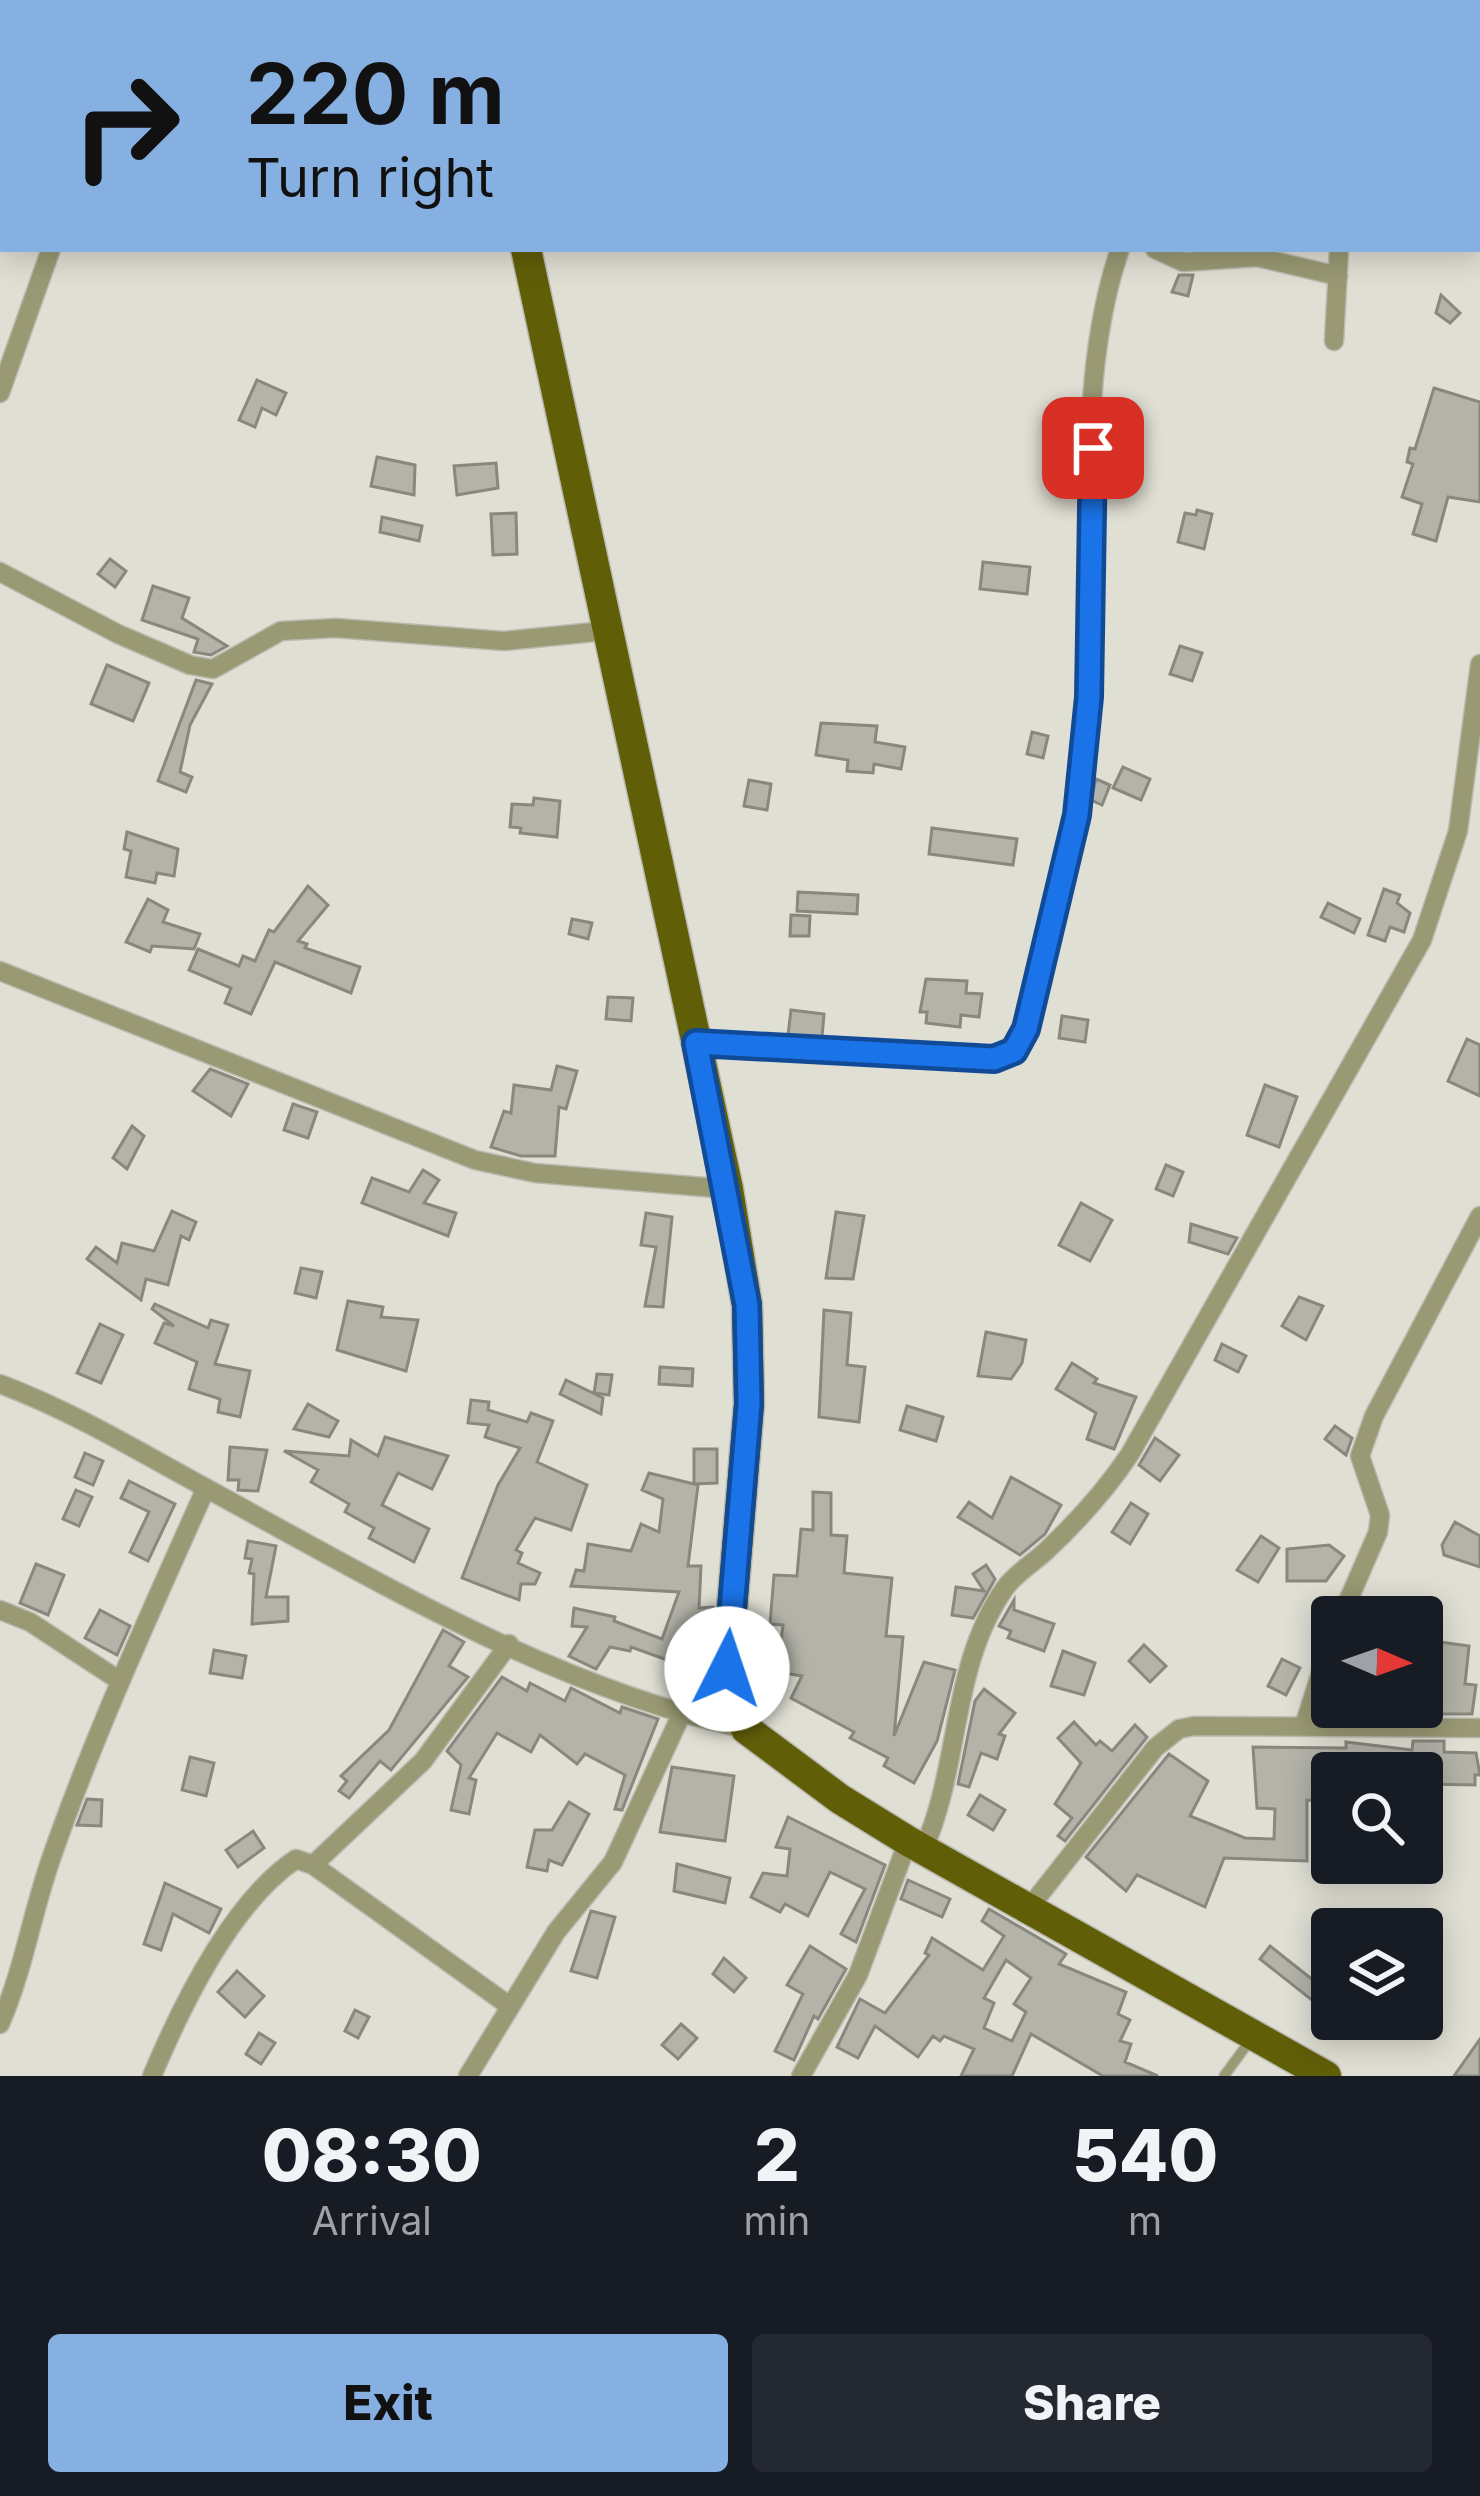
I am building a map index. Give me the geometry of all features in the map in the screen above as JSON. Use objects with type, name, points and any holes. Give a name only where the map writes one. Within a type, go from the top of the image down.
[{"type":"main road","points":[[527,252],[590,531],[604,632],[728,1189],[747,1305],[749,1404],[727,1669],[746,1729],[840,1799],[916,1845],[1326,2076]]},
{"type":"street","points":[[0,393],[50,252]]},
{"type":"street","points":[[696,1043],[994,1059],[1014,1051],[1026,1029],[1077,815],[1089,697],[1096,371],[1119,252]]},
{"type":"street","points":[[1161,252],[1183,262],[1244,256],[1338,276]]},
{"type":"street","points":[[1334,340],[1339,252]]},
{"type":"street","points":[[0,572],[118,634],[190,665],[213,669],[281,631],[336,628],[504,640],[604,632]]},
{"type":"street","points":[[801,2076],[858,1976],[916,1845],[945,1803],[951,1735],[967,1674],[1006,1586],[1080,1518],[1130,1454],[1422,940],[1458,831],[1480,664]]},
{"type":"street","points":[[0,971],[475,1160],[535,1173],[728,1189]]},
{"type":"street","points":[[1350,1596],[1378,1532],[1380,1516],[1360,1456],[1374,1416],[1480,1216]]},
{"type":"street","points":[[0,1384],[114,1437],[366,1576],[509,1644],[681,1715],[746,1729]]},
{"type":"street","points":[[0,2024],[18,1982],[50,1859],[120,1681],[206,1488]]},
{"type":"street","points":[[0,1610],[30,1622],[120,1681]]},
{"type":"street","points":[[313,1864],[423,1761],[509,1644]]},
{"type":"street","points":[[1304,1726],[1311,1704]]},
{"type":"street","points":[[468,2076],[556,1931],[613,1862],[681,1715]]},
{"type":"street","points":[[1029,1908],[1167,1736],[1194,1726],[1480,1728]]},
{"type":"street","points":[[152,2076],[206,1969],[245,1911],[278,1872],[296,1859],[313,1864],[508,2005]]},
{"type":"lane","points":[[1224,2076],[1252,2037]]},
{"type":"building","points":[[1179,275],[1193,275],[1188,296],[1172,292]]},
{"type":"building","points":[[1441,295],[1460,313],[1450,323],[1436,313]]},
{"type":"building","points":[[257,380],[286,393],[276,415],[262,408],[255,427],[239,420]]},
{"type":"building","points":[[1434,388],[1480,402],[1480,502],[1448,497],[1436,541],[1413,534],[1422,504],[1402,497],[1413,464],[1407,462],[1410,448],[1415,449]]},
{"type":"building","points":[[377,457],[415,465],[414,495],[371,486]]},
{"type":"building","points":[[496,463],[498,488],[457,495],[454,466]]},
{"type":"building","points":[[1197,510],[1212,514],[1204,549],[1178,542],[1185,513],[1196,515]]},
{"type":"building","points":[[516,513],[517,554],[493,555],[491,514]]},
{"type":"building","points":[[382,517],[422,526],[419,541],[380,532]]},
{"type":"building","points":[[110,559],[126,571],[115,587],[98,574]]},
{"type":"building","points":[[983,562],[1030,567],[1027,594],[980,589]]},
{"type":"building","points":[[153,586],[189,598],[182,618],[227,646],[211,655],[194,652],[198,639],[142,620]]},
{"type":"building","points":[[1180,646],[1202,653],[1192,681],[1170,674]]},
{"type":"building","points":[[107,665],[149,683],[133,721],[91,704]]},
{"type":"building","points":[[196,680],[212,684],[190,725],[180,772],[192,777],[186,792],[158,781]]},
{"type":"building","points":[[821,723],[877,726],[875,742],[905,747],[901,769],[874,764],[873,773],[847,771],[848,760],[816,755]]},
{"type":"building","points":[[1032,732],[1048,736],[1043,758],[1027,754]]},
{"type":"building","points":[[1123,767],[1150,779],[1141,800],[1113,788]]},
{"type":"building","points":[[1096,779],[1110,785],[1102,805],[1091,800]]},
{"type":"building","points":[[749,780],[771,784],[767,810],[744,806]]},
{"type":"building","points":[[534,798],[560,801],[557,837],[520,833],[521,828],[510,827],[512,804],[533,805]]},
{"type":"building","points":[[932,828],[1017,839],[1013,865],[929,854]]},
{"type":"building","points":[[127,832],[178,849],[174,876],[157,873],[155,883],[126,877],[131,851],[124,849]]},
{"type":"building","points":[[308,886],[328,905],[298,941],[307,944],[305,948],[360,967],[351,993],[275,962],[251,1014],[225,1003],[231,988],[189,970],[198,949],[239,966],[243,956],[255,961],[269,930],[274,932]]},
{"type":"building","points":[[1384,889],[1400,895],[1397,903],[1410,913],[1404,932],[1390,927],[1385,941],[1368,935]]},
{"type":"building","points":[[798,892],[858,895],[857,914],[797,911]]},
{"type":"building","points":[[148,899],[168,910],[163,922],[200,934],[194,949],[152,946],[150,952],[126,942]]},
{"type":"building","points":[[1328,903],[1360,919],[1354,933],[1321,917]]},
{"type":"building","points":[[791,915],[810,916],[809,936],[790,936]]},
{"type":"building","points":[[572,919],[592,923],[588,939],[569,934]]},
{"type":"building","points":[[926,979],[967,981],[966,993],[982,994],[979,1017],[961,1015],[960,1027],[926,1023],[927,1012],[920,1012]]},
{"type":"building","points":[[608,997],[633,998],[631,1021],[606,1019]]},
{"type":"building","points":[[791,1010],[824,1014],[822,1037],[788,1035]]},
{"type":"building","points":[[1062,1016],[1088,1020],[1085,1042],[1059,1038]]},
{"type":"building","points":[[1467,1039],[1480,1045],[1480,1096],[1448,1081]]},
{"type":"building","points":[[557,1066],[577,1071],[566,1109],[559,1107],[555,1156],[521,1156],[491,1147],[504,1111],[511,1113],[514,1085],[551,1090]]},
{"type":"building","points":[[210,1069],[248,1084],[231,1116],[193,1091]]},
{"type":"building","points":[[1265,1085],[1297,1097],[1279,1147],[1247,1135]]},
{"type":"building","points":[[293,1104],[317,1112],[308,1138],[284,1130]]},
{"type":"building","points":[[132,1126],[144,1136],[127,1169],[113,1158]]},
{"type":"building","points":[[1166,1165],[1183,1172],[1173,1196],[1156,1189]]},
{"type":"building","points":[[423,1170],[439,1180],[424,1203],[456,1213],[448,1236],[362,1203],[372,1178],[409,1192]]},
{"type":"building","points":[[1081,1203],[1112,1220],[1090,1261],[1059,1245]]},
{"type":"building","points":[[172,1211],[196,1222],[189,1240],[181,1236],[168,1285],[146,1279],[141,1300],[87,1259],[96,1247],[117,1263],[122,1243],[154,1251]]},
{"type":"building","points":[[836,1212],[864,1216],[853,1279],[826,1278]]},
{"type":"building","points":[[646,1213],[672,1217],[663,1307],[645,1306],[656,1247],[641,1245]]},
{"type":"building","points":[[1191,1224],[1237,1238],[1228,1254],[1189,1242]]},
{"type":"building","points":[[301,1268],[322,1272],[316,1298],[295,1293]]},
{"type":"building","points":[[1299,1297],[1323,1306],[1306,1340],[1282,1326]]},
{"type":"building","points":[[348,1301],[383,1307],[381,1317],[418,1320],[406,1371],[337,1350]]},
{"type":"building","points":[[155,1304],[208,1328],[211,1320],[228,1325],[215,1364],[250,1371],[240,1417],[218,1412],[220,1399],[189,1389],[197,1362],[155,1343],[164,1323],[174,1326],[152,1309]]},
{"type":"building","points":[[824,1310],[851,1313],[847,1365],[865,1367],[859,1422],[819,1417]]},
{"type":"building","points":[[100,1324],[123,1335],[101,1383],[77,1373]]},
{"type":"building","points":[[986,1332],[1026,1340],[1022,1363],[1011,1379],[978,1376]]},
{"type":"building","points":[[1222,1344],[1246,1356],[1238,1372],[1215,1360]]},
{"type":"building","points":[[1072,1363],[1097,1379],[1094,1383],[1136,1397],[1114,1449],[1087,1439],[1096,1413],[1056,1389]]},
{"type":"building","points":[[660,1367],[693,1369],[692,1386],[659,1384]]},
{"type":"building","points":[[597,1374],[612,1375],[609,1395],[594,1393]]},
{"type":"building","points":[[566,1380],[603,1398],[601,1414],[560,1394]]},
{"type":"building","points":[[471,1400],[489,1402],[488,1410],[527,1422],[531,1413],[553,1421],[537,1462],[587,1485],[571,1530],[535,1518],[516,1550],[522,1553],[518,1563],[540,1573],[535,1584],[521,1584],[519,1600],[462,1578],[498,1485],[520,1448],[485,1437],[489,1425],[468,1423]]},
{"type":"building","points":[[308,1404],[338,1421],[329,1437],[294,1429]]},
{"type":"building","points":[[907,1406],[943,1417],[936,1441],[900,1430]]},
{"type":"building","points":[[1335,1426],[1352,1438],[1346,1455],[1325,1439]]},
{"type":"building","points":[[385,1437],[448,1456],[432,1489],[398,1473],[382,1505],[429,1529],[414,1562],[369,1538],[374,1528],[345,1512],[349,1504],[311,1482],[318,1470],[284,1451],[349,1456],[351,1440],[378,1456]]},
{"type":"building","points":[[1155,1438],[1179,1455],[1160,1481],[1139,1465]]},
{"type":"building","points":[[230,1447],[267,1450],[258,1491],[238,1490],[239,1480],[228,1480]]},
{"type":"building","points":[[694,1449],[717,1449],[717,1483],[694,1484]]},
{"type":"building","points":[[85,1453],[103,1461],[93,1485],[75,1477]]},
{"type":"building","points":[[649,1473],[698,1485],[688,1566],[701,1566],[699,1608],[713,1607],[709,1656],[705,1665],[693,1653],[687,1667],[631,1647],[630,1651],[610,1647],[596,1669],[569,1656],[587,1627],[572,1626],[574,1608],[615,1617],[614,1621],[662,1639],[679,1592],[571,1586],[576,1570],[584,1571],[588,1544],[631,1551],[641,1524],[659,1532],[663,1499],[642,1490]]},
{"type":"building","points":[[1011,1477],[1061,1505],[1045,1534],[1020,1555],[958,1517],[969,1502],[992,1518]]},
{"type":"building","points":[[129,1481],[175,1504],[148,1561],[130,1552],[149,1512],[121,1498]]},
{"type":"building","points":[[76,1490],[92,1497],[79,1526],[63,1519]]},
{"type":"building","points":[[813,1492],[831,1493],[831,1535],[847,1536],[844,1573],[892,1578],[886,1636],[903,1637],[894,1736],[924,1662],[955,1670],[937,1741],[914,1783],[884,1766],[888,1758],[850,1738],[854,1732],[791,1698],[802,1676],[777,1672],[783,1625],[770,1624],[774,1575],[797,1576],[801,1529],[813,1530]]},
{"type":"building","points":[[1131,1503],[1148,1514],[1130,1544],[1112,1532]]},
{"type":"building","points":[[1455,1522],[1480,1536],[1480,1567],[1444,1555],[1442,1545]]},
{"type":"building","points":[[1261,1536],[1279,1548],[1258,1582],[1237,1570]]},
{"type":"building","points":[[248,1541],[276,1546],[266,1597],[288,1597],[288,1621],[252,1624],[254,1574],[249,1573],[252,1559],[245,1558]]},
{"type":"building","points":[[1329,1545],[1344,1556],[1326,1581],[1287,1581],[1287,1549]]},
{"type":"building","points":[[36,1564],[64,1575],[48,1615],[20,1603]]},
{"type":"building","points":[[986,1565],[995,1579],[973,1618],[952,1615],[956,1587],[984,1591],[973,1574]]},
{"type":"building","points":[[1014,1600],[1014,1610],[1054,1624],[1044,1651],[1008,1638],[1011,1631],[999,1626]]},
{"type":"building","points":[[100,1610],[130,1626],[117,1655],[85,1638]]},
{"type":"building","points":[[443,1630],[464,1642],[449,1666],[468,1677],[391,1770],[380,1761],[349,1798],[339,1791],[347,1781],[341,1776],[389,1730]]},
{"type":"building","points":[[1443,1642],[1469,1646],[1465,1684],[1476,1685],[1472,1714],[1443,1714]]},
{"type":"building","points":[[1144,1645],[1166,1666],[1150,1682],[1129,1661]]},
{"type":"building","points":[[214,1650],[246,1656],[242,1678],[210,1673]]},
{"type":"building","points":[[1063,1651],[1095,1663],[1084,1695],[1051,1686]]},
{"type":"building","points":[[1282,1659],[1300,1668],[1286,1695],[1268,1686]]},
{"type":"building","points":[[502,1677],[527,1691],[530,1683],[565,1701],[571,1688],[620,1713],[622,1707],[658,1719],[622,1810],[615,1809],[625,1775],[585,1754],[577,1764],[540,1735],[531,1752],[497,1733],[469,1778],[476,1780],[469,1814],[451,1810],[461,1765],[447,1751]]},
{"type":"building","points":[[984,1689],[1015,1713],[999,1734],[1005,1736],[997,1759],[981,1753],[969,1787],[958,1784],[975,1701]]},
{"type":"building","points":[[1074,1722],[1096,1745],[1100,1741],[1112,1751],[1135,1725],[1147,1737],[1065,1841],[1058,1836],[1072,1818],[1055,1804],[1081,1763],[1058,1738]]},
{"type":"building","points":[[1413,1741],[1444,1741],[1444,1752],[1476,1753],[1480,1775],[1475,1775],[1475,1785],[1443,1784],[1443,1752],[1311,1752],[1307,1861],[1224,1858],[1205,1907],[1137,1875],[1126,1891],[1086,1857],[1169,1754],[1208,1781],[1190,1816],[1245,1838],[1274,1839],[1275,1809],[1257,1808],[1253,1747],[1346,1748],[1346,1742],[1412,1750]]},
{"type":"building","points":[[190,1757],[214,1763],[206,1796],[182,1790]]},
{"type":"building","points":[[672,1767],[734,1776],[725,1841],[660,1832]]},
{"type":"building","points":[[980,1795],[1005,1810],[993,1830],[968,1815]]},
{"type":"building","points":[[87,1799],[102,1800],[101,1826],[77,1825]]},
{"type":"building","points":[[569,1802],[589,1814],[562,1865],[549,1860],[547,1871],[527,1867],[535,1830],[552,1830]]},
{"type":"building","points":[[788,1817],[885,1865],[856,1942],[841,1934],[865,1889],[830,1872],[808,1916],[785,1904],[780,1912],[751,1897],[763,1873],[787,1876],[790,1849],[776,1847]]},
{"type":"building","points":[[253,1831],[264,1848],[238,1867],[226,1850]]},
{"type":"building","points":[[677,1864],[730,1878],[725,1903],[674,1891]]},
{"type":"building","points":[[908,1880],[950,1899],[942,1917],[901,1899]]},
{"type":"building","points":[[165,1883],[221,1909],[209,1933],[173,1914],[161,1950],[144,1944]]},
{"type":"building","points":[[989,1909],[1066,1954],[1059,1964],[1126,1992],[1118,2014],[1130,2020],[1120,2041],[1131,2044],[1125,2062],[1158,2076],[1103,2076],[1031,2034],[1012,2076],[961,2076],[974,2049],[944,2036],[940,2041],[933,2036],[918,2057],[875,2026],[858,2058],[837,2047],[860,1999],[885,2013],[929,1955],[925,1953],[932,1938],[983,1970],[1004,1936],[982,1921]],"holes":[[[1006,1960],[1031,1978],[1014,2004],[1026,2012],[1012,2041],[984,2028],[994,2003],[984,1998]]]},
{"type":"building","points":[[591,1911],[615,1917],[597,1978],[571,1971]]},
{"type":"building","points":[[810,1946],[846,1969],[818,2019],[814,2016],[794,2060],[775,2051],[803,1994],[787,1985]]},
{"type":"building","points":[[1270,1946],[1311,1978],[1311,1999],[1260,1959]]},
{"type":"building","points":[[724,1958],[746,1978],[734,1992],[713,1974]]},
{"type":"building","points":[[237,1971],[264,1996],[245,2017],[218,1992]]},
{"type":"building","points":[[355,2010],[369,2017],[358,2038],[345,2031]]},
{"type":"building","points":[[681,2024],[697,2038],[678,2059],[662,2045]]},
{"type":"building","points":[[259,2033],[275,2043],[261,2064],[246,2054]]},
{"type":"building","points":[[1480,2039],[1480,2076],[1454,2076]]},
{"type":"route","points":[[727,1669],[749,1404],[747,1305],[696,1043],[994,1059],[1014,1051],[1026,1029],[1077,815],[1089,697],[1093,448]]}]
